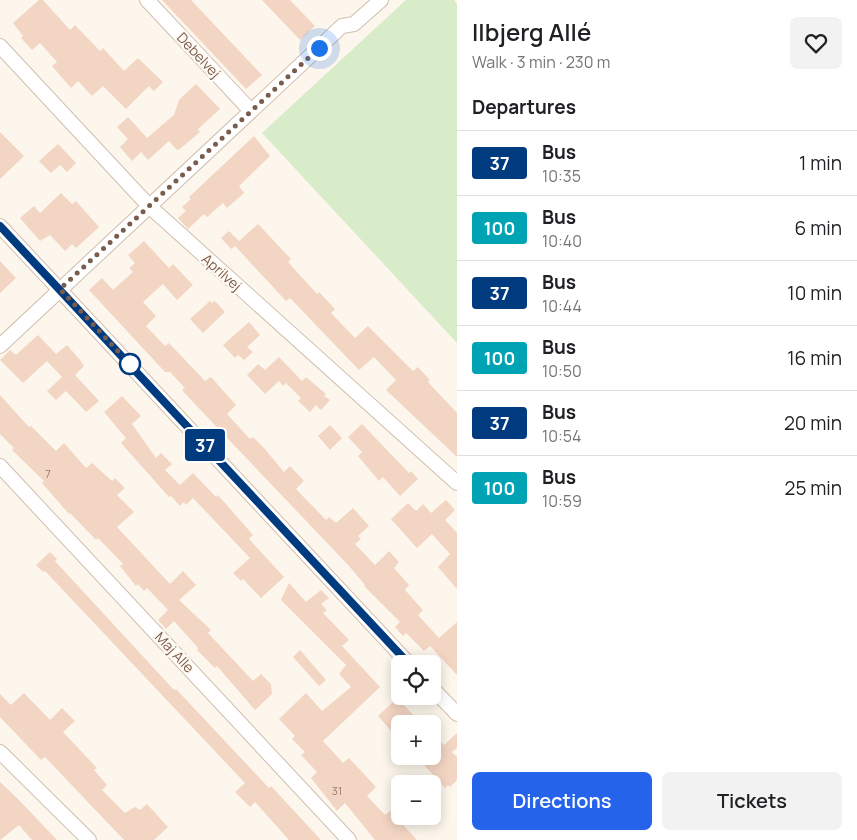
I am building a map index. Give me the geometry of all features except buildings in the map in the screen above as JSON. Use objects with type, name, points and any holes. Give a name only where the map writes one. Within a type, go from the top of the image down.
[{"type":"street","name":"Debelvej","points":[[147,0],[251,110]]},
{"type":"street","points":[[0,346],[342,26],[354,24],[381,0]]},
{"type":"street","name":"Aprilvej","points":[[0,46],[149,206],[457,483]]},
{"type":"street","points":[[0,226],[401,655]]},
{"type":"street","name":"Maj Alle","points":[[0,466],[349,840]]},
{"type":"street","points":[[441,697],[457,714]]},
{"type":"street","points":[[0,752],[89,840]]},
{"type":"green space","points":[[406,0],[454,0],[457,4],[457,343],[262,133]]},
{"type":"bus line","name":"37","points":[[0,226],[401,655]]},
{"type":"route","points":[[130,364],[60,289],[319,48]]}]
